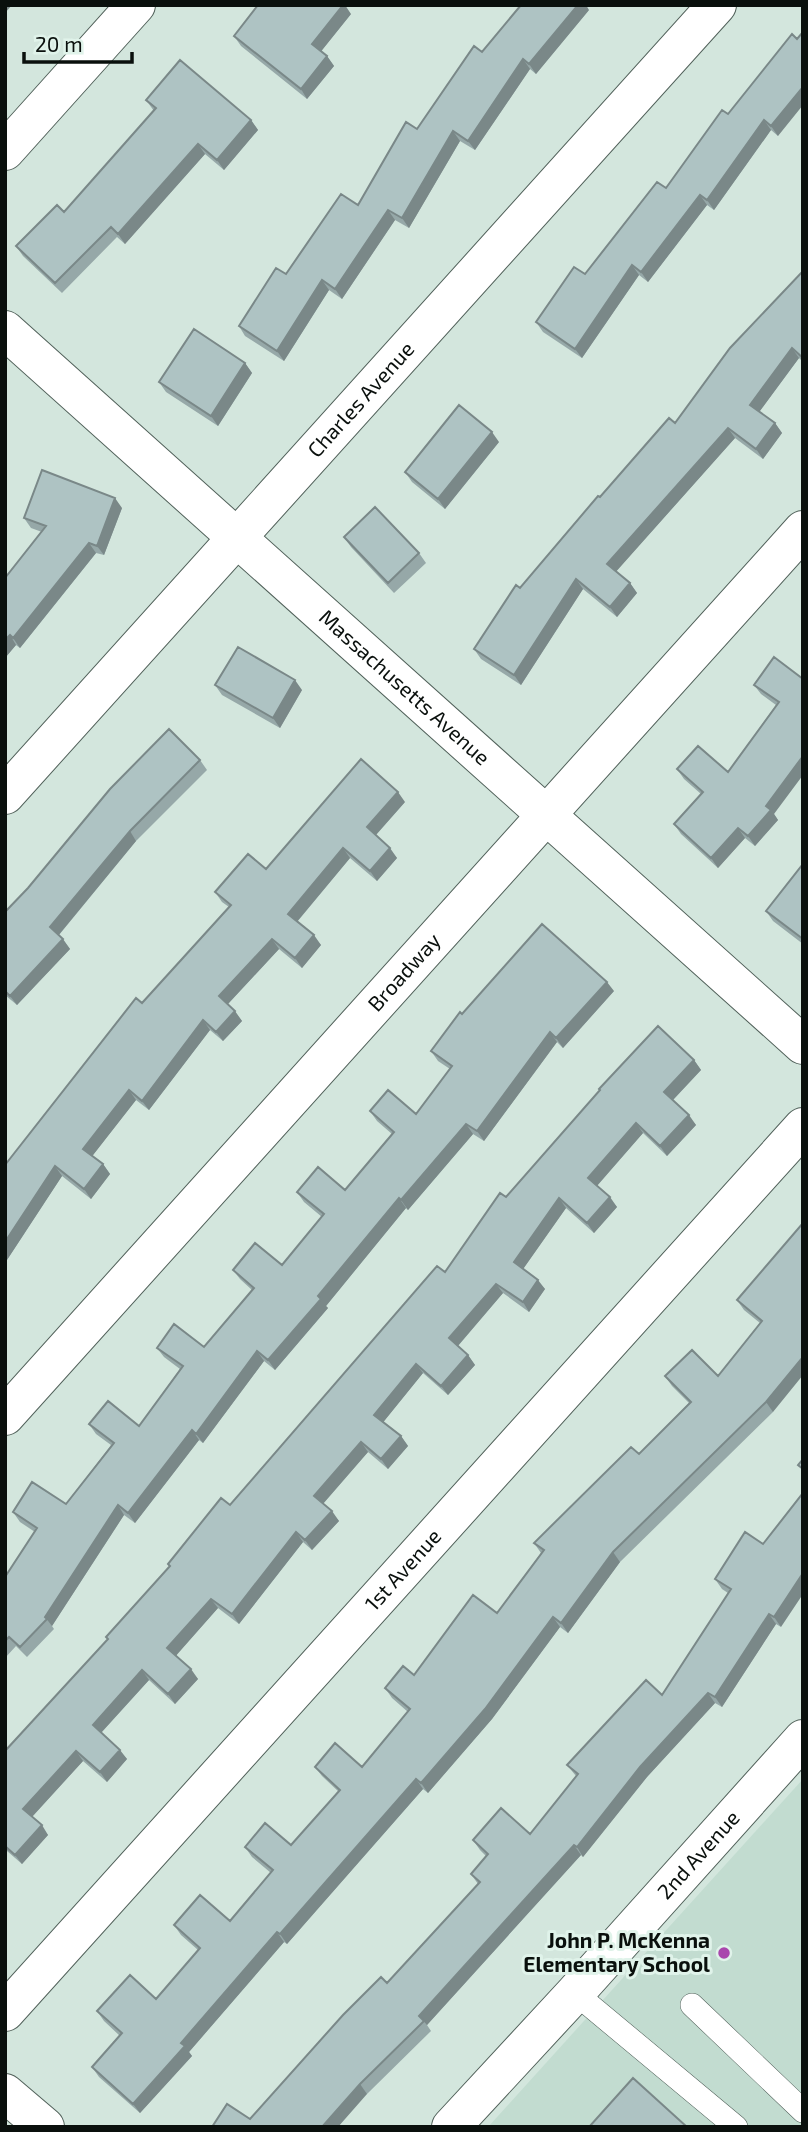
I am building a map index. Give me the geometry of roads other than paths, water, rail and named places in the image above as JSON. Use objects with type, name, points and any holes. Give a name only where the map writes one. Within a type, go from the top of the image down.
[{"type":"street","points":[[5,151],[136,5]]},
{"type":"street","name":"Charles Avenue","points":[[5,795],[717,5]]},
{"type":"street","name":"Massachusetts Avenue","points":[[5,330],[803,1045]]},
{"type":"street","name":"Broadway","points":[[5,1416],[803,530]]},
{"type":"street","name":"1st Avenue","points":[[5,2012],[803,1127]]},
{"type":"street","name":"2nd Avenue","points":[[451,2127],[803,1739]]},
{"type":"street","points":[[5,2093],[45,2127]]},
{"type":"lane","points":[[575,1993],[736,2127]]},
{"type":"lane","points":[[692,2005],[803,2111]]},
{"type":"place","name":"John P. McKenna Elementary School","points":[[724,1953]]}]
